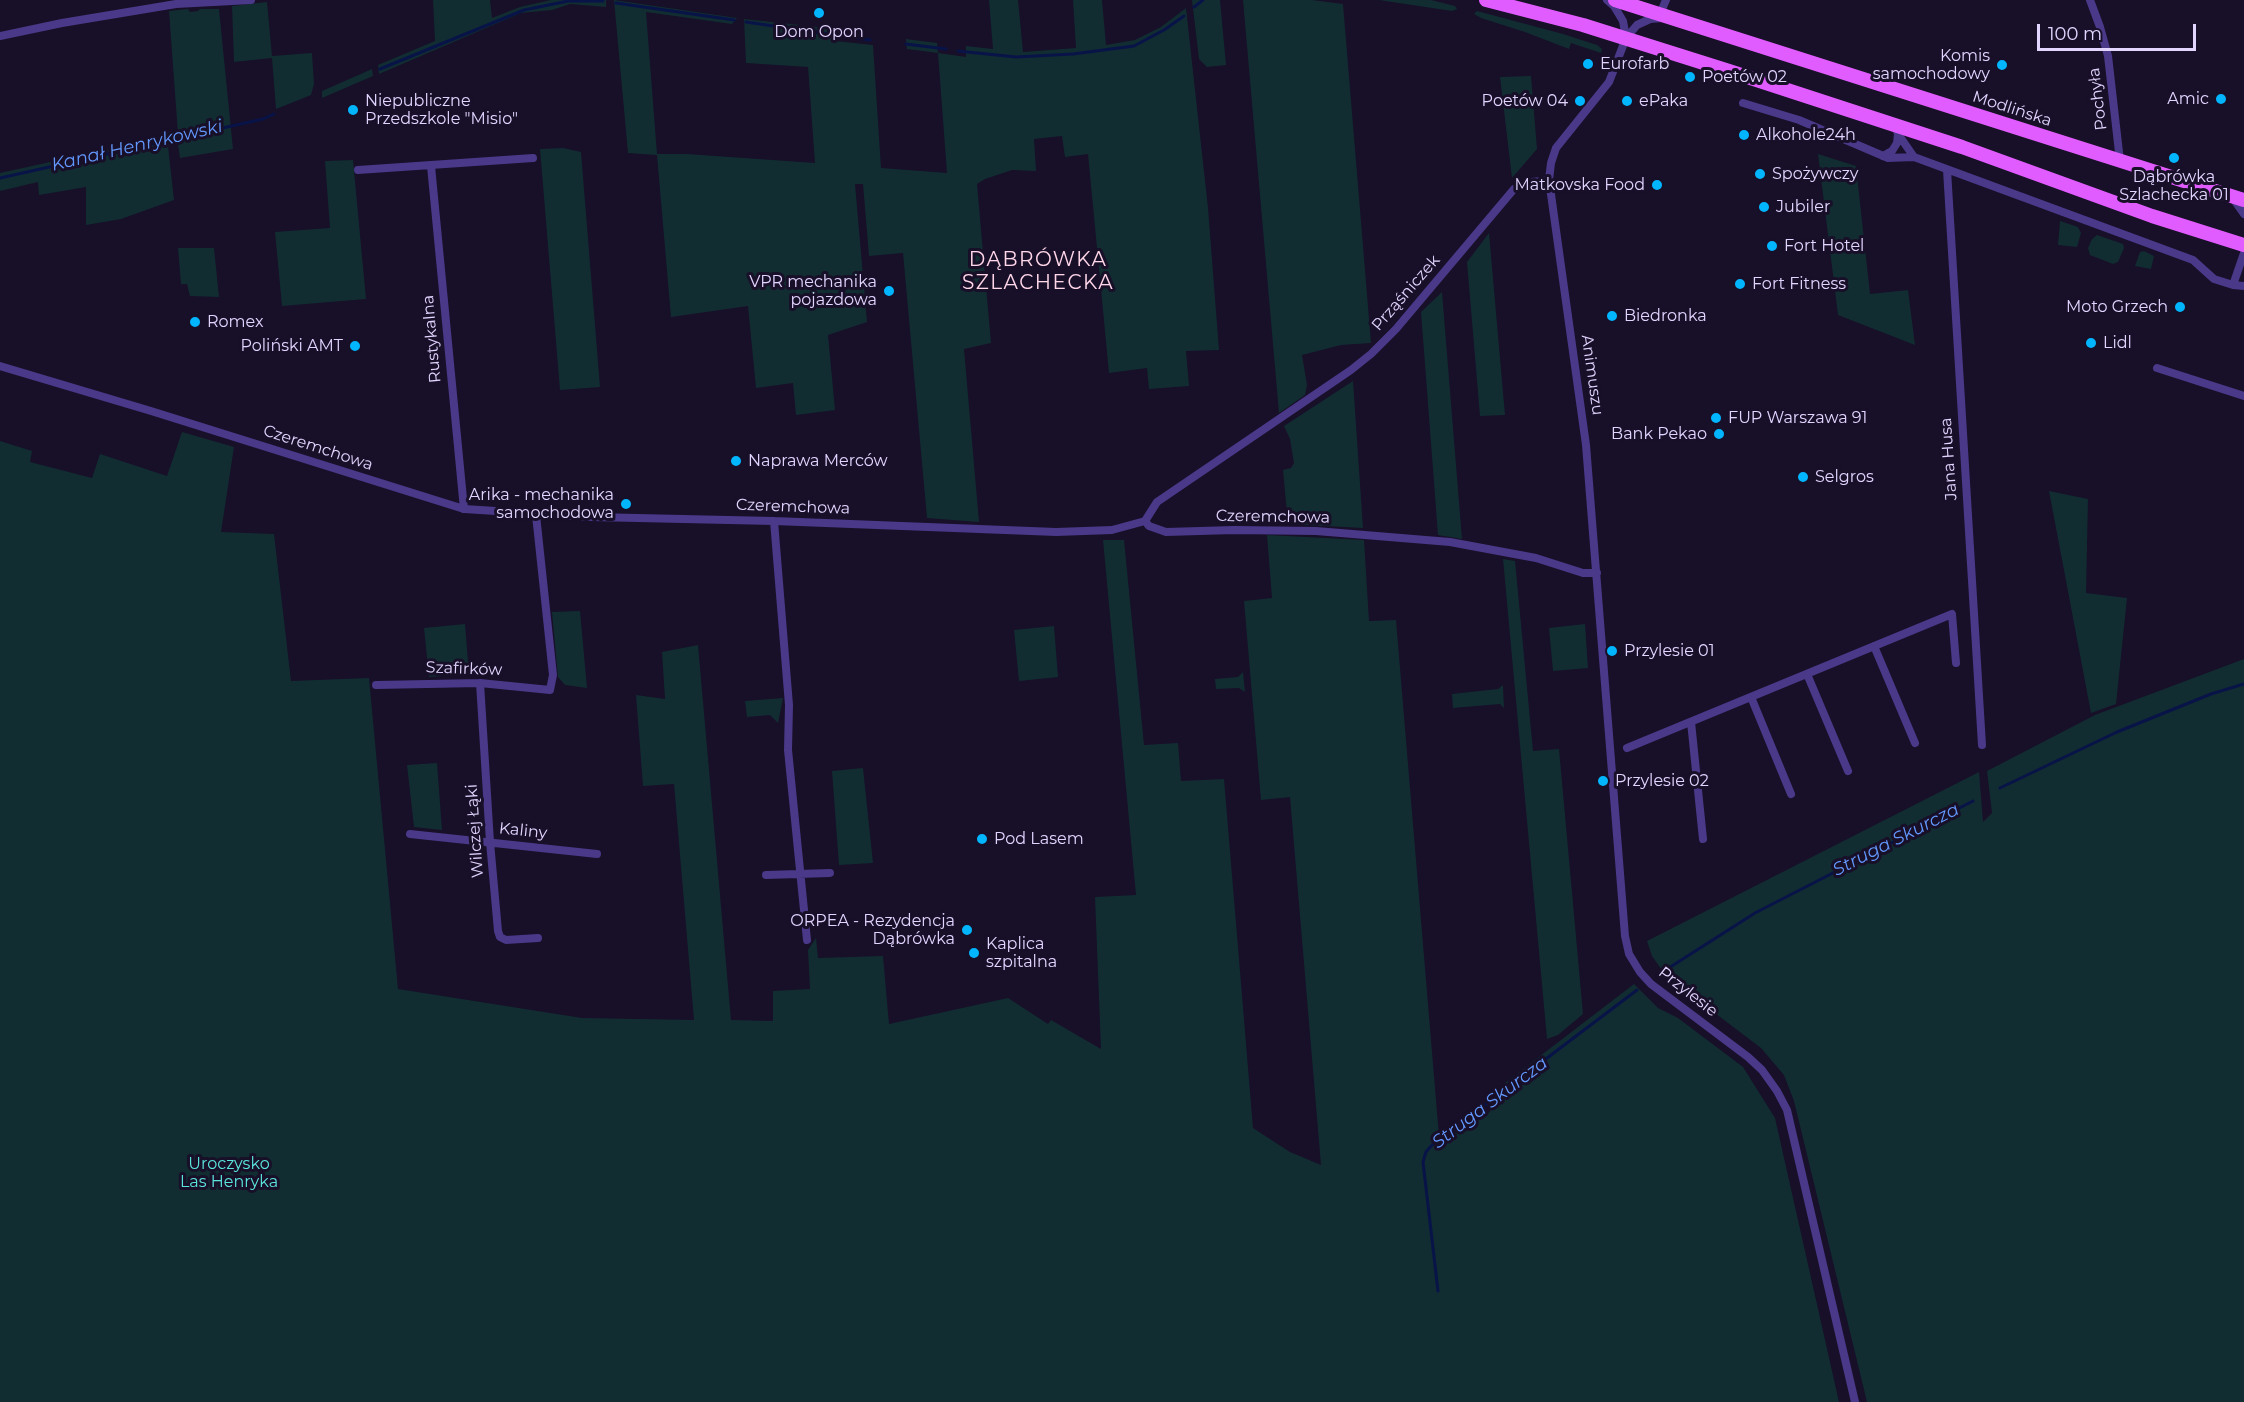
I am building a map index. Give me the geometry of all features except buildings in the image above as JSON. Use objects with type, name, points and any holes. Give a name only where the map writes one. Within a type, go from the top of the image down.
[{"type":"main road","points":[[1486,0],[1626,38],[1897,130],[1962,147],[2151,216],[2244,245]]},
{"type":"main road","name":"Modlińska","points":[[1615,0],[2238,198]]},
{"type":"street","points":[[0,36],[176,4],[251,0]]},
{"type":"street","points":[[1606,0],[1614,6],[1623,21],[1626,38]]},
{"type":"street","points":[[1549,180],[1556,148],[1609,82],[1626,38],[1637,25],[1664,15],[1666,0]]},
{"type":"street","name":"Pochyła","points":[[2090,0],[2108,56],[2120,161]]},
{"type":"street","points":[[1743,103],[1799,120],[1888,158],[1914,157],[2193,260],[2214,279],[2244,286]]},
{"type":"street","points":[[1883,156],[1892,151],[1897,143],[1897,130]]},
{"type":"street","points":[[1897,130],[1914,157]]},
{"type":"street","points":[[357,170],[533,158]]},
{"type":"street","name":"Rustykalna","points":[[431,166],[464,509]]},
{"type":"street","name":"Jana Husa","points":[[1947,170],[1982,745]]},
{"type":"street","name":"Prząśniczek","points":[[1145,521],[1157,502],[1364,360],[1396,329],[1514,189],[1532,182],[1549,180]]},
{"type":"street","name":"Animuszu","points":[[1549,180],[1586,445],[1596,573]]},
{"type":"street","points":[[2238,198],[2244,214]]},
{"type":"street","points":[[2233,285],[2244,253]]},
{"type":"street","name":"Czeremchowa","points":[[0,366],[464,509],[536,515],[1056,532],[1112,530],[1145,521],[1149,526],[1166,531],[1316,531],[1450,542],[1536,558],[1583,573],[1596,573]]},
{"type":"street","points":[[2157,368],[2244,396]]},
{"type":"street","name":"Szafirków","points":[[376,685],[480,683],[550,690],[552,675],[536,515]]},
{"type":"street","points":[[774,521],[789,705],[789,750],[807,940]]},
{"type":"street","name":"Przylesie","points":[[1596,573],[1614,810],[1625,936],[1629,954],[1640,972],[1652,984],[1762,1070],[1785,1105],[1855,1402]]},
{"type":"street","points":[[1627,748],[1952,614],[1956,663]]},
{"type":"street","points":[[1874,646],[1915,742]]},
{"type":"street","points":[[1806,674],[1848,771]]},
{"type":"street","name":"Wilczej Łąki","points":[[480,683],[498,931],[500,937],[513,941],[538,938]]},
{"type":"street","points":[[1751,698],[1791,794]]},
{"type":"street","points":[[1691,722],[1702,839]]},
{"type":"street","name":"Kaliny","points":[[410,834],[597,854]]},
{"type":"street","points":[[766,875],[830,873]]},
{"type":"green space","points":[[433,0],[490,0],[492,18],[520,7],[551,0],[606,0],[606,7],[570,4],[552,10],[521,13],[379,74],[378,65],[435,41]]},
{"type":"green space","points":[[614,0],[737,18],[732,24],[646,12],[657,154],[815,163],[808,67],[746,63],[744,19],[837,29],[835,41],[873,45],[881,168],[947,173],[938,53],[966,57],[966,46],[993,49],[989,0],[1018,0],[1023,52],[1076,48],[1073,0],[1102,0],[1106,45],[1135,40],[1161,27],[1186,8],[1208,208],[1219,350],[1186,351],[1189,386],[1149,389],[1147,368],[1109,373],[1088,154],[1065,157],[1062,136],[1034,139],[1036,171],[1012,170],[977,184],[991,343],[964,349],[979,522],[927,518],[903,253],[869,256],[863,184],[855,184],[867,322],[828,335],[835,410],[796,415],[793,383],[756,388],[748,306],[671,317],[657,155],[628,153]]},
{"type":"green space","points":[[1192,0],[1220,0],[1226,65],[1207,67],[1199,59]]},
{"type":"green space","points":[[1243,0],[1312,0],[1343,4],[1371,343],[1341,345],[1302,355],[1307,385],[1305,395],[1279,413]]},
{"type":"green space","points":[[1379,0],[1431,0],[1455,6],[1457,9],[1452,11]]},
{"type":"green space","points":[[267,2],[272,56],[312,53],[314,84],[311,95],[276,109],[272,58],[234,62],[232,6]]},
{"type":"green space","points":[[188,9],[190,12],[200,9],[219,9],[233,149],[180,158],[178,144],[168,146],[174,200],[121,219],[86,225],[86,187],[39,195],[38,182],[0,191],[0,173],[178,134],[169,11]]},
{"type":"green space","points":[[1477,11],[1597,45],[1602,49],[1601,53],[1571,43],[1569,49],[1481,18],[1474,14]]},
{"type":"green space","points":[[906,39],[937,43],[938,53],[907,49]]},
{"type":"green space","points":[[372,69],[373,76],[322,98],[322,91]]},
{"type":"green space","points":[[1531,76],[1537,149],[1512,178],[1500,77]]},
{"type":"green space","points":[[563,148],[581,152],[600,387],[560,390],[540,149]]},
{"type":"green space","points":[[1818,154],[1856,166],[1870,294],[1908,290],[1915,345],[1838,315]]},
{"type":"green space","points":[[353,160],[366,299],[282,306],[275,232],[330,228],[325,161]]},
{"type":"green space","points":[[2060,221],[2078,227],[2081,233],[2077,247],[2058,245]]},
{"type":"green space","points":[[1489,233],[1505,415],[1480,416],[1467,262]]},
{"type":"green space","points":[[2097,235],[2123,244],[2124,248],[2118,262],[2113,264],[2090,255],[2088,248],[2092,239]]},
{"type":"green space","points":[[178,248],[214,248],[219,297],[190,296],[187,284],[181,284]]},
{"type":"green space","points":[[2144,251],[2154,256],[2151,269],[2135,266],[2140,252]]},
{"type":"green space","points":[[1442,292],[1462,539],[1438,535],[1421,312]]},
{"type":"green space","points":[[1353,381],[1363,528],[1288,524],[1283,470],[1291,468],[1294,463],[1290,439],[1284,426]]},
{"type":"green space","name":"Uroczysko Las Henryka","points":[[182,432],[234,447],[221,532],[274,534],[291,681],[369,678],[398,989],[582,1018],[694,1020],[674,784],[643,786],[636,695],[665,699],[662,652],[698,645],[731,1020],[773,1021],[773,991],[810,989],[808,950],[816,938],[818,958],[883,956],[889,1024],[1008,998],[1048,1024],[1051,1020],[1101,1049],[1095,897],[1136,895],[1103,540],[1124,540],[1144,745],[1178,743],[1181,781],[1224,779],[1253,1128],[1290,1152],[1321,1165],[1290,797],[1261,800],[1244,601],[1272,598],[1267,535],[1364,540],[1369,621],[1396,620],[1439,1136],[1490,1112],[1488,1096],[1634,984],[1658,1008],[1678,1018],[1743,1067],[1775,1118],[1839,1402],[0,1402],[0,441],[32,451],[30,462],[92,478],[100,454],[167,476]]},
{"type":"green space","points":[[2049,491],[2088,499],[2086,593],[2127,598],[2116,704],[2091,713]]},
{"type":"green space","points":[[1503,559],[1515,561],[1533,751],[1559,749],[1583,1014],[1558,1035],[1547,1039]]},
{"type":"green space","points":[[580,611],[587,688],[565,685],[558,677],[552,612]]},
{"type":"green space","points":[[465,624],[469,674],[429,677],[424,628]]},
{"type":"green space","points":[[1585,624],[1588,668],[1553,671],[1549,628]]},
{"type":"green space","points":[[1054,626],[1058,677],[1019,681],[1014,630]]},
{"type":"green space","points":[[2244,659],[2244,1402],[1867,1402],[1794,1101],[1784,1075],[1761,1048],[1674,982],[1671,983],[1652,956],[1647,941],[1979,772],[1983,822],[1992,813],[1987,771],[2095,715]]},
{"type":"green space","points":[[1243,672],[1245,692],[1239,688],[1216,689],[1215,679],[1238,677]]},
{"type":"green space","points":[[1503,685],[1504,708],[1500,704],[1453,708],[1452,694],[1498,689]]},
{"type":"green space","points":[[783,698],[778,723],[770,715],[747,717],[745,701]]},
{"type":"green space","points":[[437,763],[442,830],[414,827],[407,765]]},
{"type":"green space","points":[[863,768],[873,863],[839,865],[832,771]]},
{"type":"waterway","name":"Kanał Henrykowski","points":[[1194,7],[1203,0]]},
{"type":"waterway","name":"Kanał Henrykowski","points":[[380,69],[524,10],[568,1],[603,1]]},
{"type":"waterway","name":"Kanał Henrykowski","points":[[616,3],[734,20]]},
{"type":"waterway","name":"Kanał Henrykowski","points":[[958,51],[1016,57],[1073,54],[1134,46],[1184,16]]},
{"type":"waterway","name":"Kanał Henrykowski","points":[[746,22],[870,40]]},
{"type":"waterway","name":"Kanał Henrykowski","points":[[906,44],[946,49]]},
{"type":"waterway","name":"Kanał Henrykowski","points":[[0,178],[263,119],[274,114]]},
{"type":"waterway","name":"Struga Skurcza","points":[[2000,788],[2117,732],[2211,694],[2244,684]]},
{"type":"waterway","name":"Struga Skurcza","points":[[1664,971],[1755,913],[1973,801]]},
{"type":"waterway","name":"Struga Skurcza","points":[[1438,1291],[1423,1162],[1426,1152],[1432,1145],[1637,990]]},
{"type":"place","name":"Dom Opon","points":[[819,13]]},
{"type":"place","name":"Eurofarb","points":[[1588,64]]},
{"type":"place","name":"Komis samochodowy","points":[[2002,65]]},
{"type":"place","name":"Poetów 02","points":[[1690,77]]},
{"type":"place","name":"Amic","points":[[2221,99]]},
{"type":"place","name":"Poetów 04","points":[[1580,101]]},
{"type":"place","name":"ePaka","points":[[1627,101]]},
{"type":"place","name":"Niepubliczne Przedszkole \"Misio\"","points":[[353,110]]},
{"type":"place","name":"Alkohole24h","points":[[1744,135]]},
{"type":"place","name":"Dąbrówka Szlachecka 01","points":[[2174,158]]},
{"type":"place","name":"Spożywczy","points":[[1760,174]]},
{"type":"place","name":"Matkovska Food","points":[[1657,185]]},
{"type":"place","name":"Jubiler","points":[[1764,207]]},
{"type":"place","name":"Fort Hotel","points":[[1772,246]]},
{"type":"place","name":"Fort Fitness","points":[[1740,284]]},
{"type":"place","name":"VPR mechanika pojazdowa","points":[[889,291]]},
{"type":"place","name":"Moto Grzech","points":[[2180,307]]},
{"type":"place","name":"Biedronka","points":[[1612,316]]},
{"type":"place","name":"Romex","points":[[195,322]]},
{"type":"place","name":"Lidl","points":[[2091,343]]},
{"type":"place","name":"Poliński AMT","points":[[355,346]]},
{"type":"place","name":"FUP Warszawa 91","points":[[1716,418]]},
{"type":"place","name":"Bank Pekao","points":[[1719,434]]},
{"type":"place","name":"Naprawa Merców","points":[[736,461]]},
{"type":"place","name":"Selgros","points":[[1803,477]]},
{"type":"place","name":"Arika - mechanika samochodowa","points":[[626,504]]},
{"type":"place","name":"Przylesie 01","points":[[1612,651]]},
{"type":"place","name":"Przylesie 02","points":[[1603,781]]},
{"type":"place","name":"Pod Lasem","points":[[982,839]]},
{"type":"place","name":"ORPEA - Rezydencja Dąbrówka","points":[[967,930]]},
{"type":"place","name":"Kaplica szpitalna","points":[[974,953]]},
{"type":"district","name":"DĄBRÓWKA SZLACHECKA","points":[[1038,272]]}]
